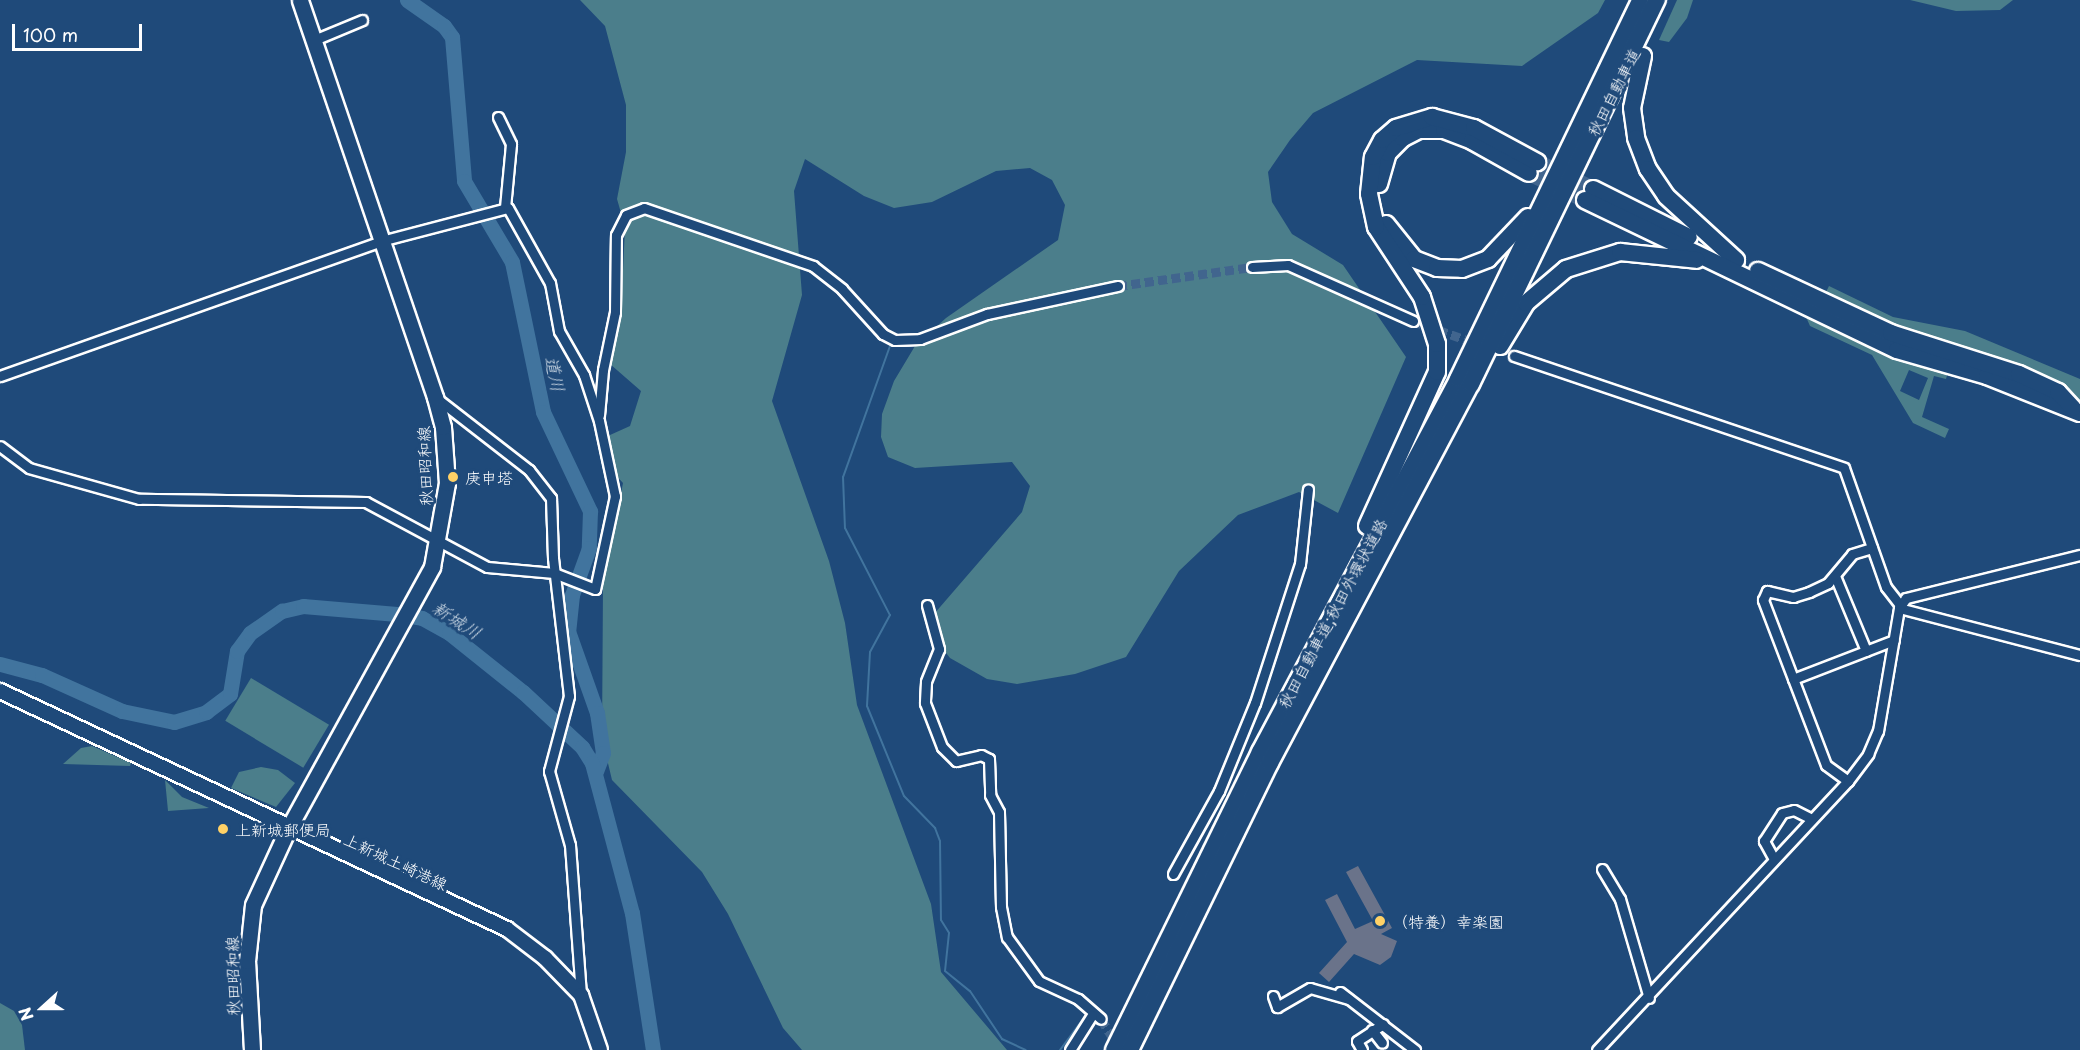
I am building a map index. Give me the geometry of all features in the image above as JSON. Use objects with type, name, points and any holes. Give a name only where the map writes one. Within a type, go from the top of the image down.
[{"type":"highway","name":"秋田自動車道","points":[[1561,180],[1640,0]]},
{"type":"highway","name":"秋田自動車道","points":[[1561,180],[1632,59],[1657,0]]},
{"type":"highway","points":[[1667,0],[1636,74],[1632,108],[1636,138],[1666,196],[1730,263]]},
{"type":"highway","points":[[1298,677],[1437,372],[1437,344],[1422,297],[1376,227],[1369,194],[1373,158],[1382,140],[1396,128],[1432,117],[1474,128],[1533,168],[1444,130],[1419,130],[1403,138],[1388,153],[1379,174],[1380,202],[1388,228],[1414,259],[1437,268],[1462,268],[1488,259],[1546,196]]},
{"type":"highway","name":"秋田自動車道;秋田外環状道路","points":[[1114,1050],[1298,677],[1458,379],[1546,196],[1561,180]]},
{"type":"highway","name":"秋田自動車道;秋田外環状道路","points":[[1130,1050],[1270,763],[1428,468],[1561,180]]},
{"type":"highway","points":[[1589,195],[1730,263],[1897,350],[1979,374],[2077,411]]},
{"type":"highway","points":[[1428,468],[1526,303],[1547,281],[1588,259],[1620,252],[1675,255],[1730,263]]},
{"type":"main road","name":"秋田昭和線","points":[[252,1050],[249,922],[264,874],[432,567],[447,483],[443,427],[435,397],[300,0]]},
{"type":"main road","name":"上新城土崎港線","points":[[0,691],[288,829],[507,929],[545,958],[581,995],[600,1050]]},
{"type":"street","points":[[314,40],[363,20]]},
{"type":"street","points":[[0,446],[29,468],[139,499],[366,502],[487,567],[554,573],[572,582],[595,589],[615,496],[599,421],[584,375],[559,331],[550,284],[506,208],[511,144],[498,117]]},
{"type":"street","points":[[0,366],[2,376],[381,241],[506,208]]},
{"type":"street","points":[[599,421],[603,370],[615,312],[616,236],[626,215],[644,208],[813,266],[842,289],[883,334],[895,340],[920,339],[987,314],[1118,286]]},
{"type":"street","points":[[1252,267],[1295,268],[1413,321]]},
{"type":"street","points":[[1514,356],[1844,468],[1886,587],[1900,607],[2080,656]]},
{"type":"street","points":[[435,397],[529,470],[548,491],[568,705],[549,771],[570,845],[581,995]]},
{"type":"street","points":[[1173,874],[1219,791],[1255,703],[1300,564],[1308,489]]},
{"type":"street","points":[[1848,781],[1826,765],[1763,600],[1767,591],[1793,597],[1809,592],[1835,576],[1852,554],[1872,548]]},
{"type":"street","points":[[1597,1050],[1649,998],[1774,859],[1848,781],[1878,731],[1900,607],[1922,591],[2080,555]]},
{"type":"street","points":[[1835,576],[1866,651]]},
{"type":"street","points":[[927,604],[939,649],[926,682],[925,703],[942,747],[956,761],[981,755],[989,759],[990,795],[999,812],[1001,907],[1007,937],[1039,981],[1078,999],[1096,1017],[1070,1050]]},
{"type":"street","points":[[1793,679],[1894,640]]},
{"type":"street","points":[[1774,859],[1764,841],[1782,813],[1794,810],[1812,819]]},
{"type":"street","points":[[1602,869],[1620,899],[1649,998]]},
{"type":"street","points":[[1273,996],[1277,1007],[1310,987],[1351,1000]]},
{"type":"street","points":[[1340,992],[1414,1050]]},
{"type":"street","points":[[1362,1050],[1357,1041],[1383,1024]]},
{"type":"street","points":[[1372,1030],[1382,1042]]},
{"type":"green space","points":[[580,0],[1605,0],[1598,13],[1522,66],[1417,60],[1313,113],[1290,140],[1268,172],[1272,202],[1292,234],[1343,265],[1406,357],[1338,513],[1299,492],[1238,515],[1179,571],[1126,657],[1075,674],[1017,684],[987,679],[950,658],[933,636],[934,614],[1022,512],[1030,486],[1012,462],[915,468],[888,457],[881,437],[882,414],[894,381],[915,346],[946,318],[1058,240],[1065,205],[1052,180],[1030,168],[996,171],[932,202],[894,208],[864,196],[805,159],[794,191],[802,295],[772,401],[829,561],[845,623],[857,705],[931,904],[941,972],[1007,1050],[802,1050],[783,1028],[728,914],[702,872],[612,780],[602,738],[603,584],[623,483],[600,458],[610,435],[630,426],[641,391],[610,364],[621,315],[625,227],[617,199],[626,152],[626,105],[605,26]]},
{"type":"green space","points":[[1677,0],[1693,0],[1687,18],[1669,42],[1659,40]]},
{"type":"green space","points":[[1910,0],[2013,0],[2000,10],[1956,11]]},
{"type":"green space","points":[[1829,286],[1893,317],[1965,331],[2080,379],[2080,403],[2058,386],[1978,351],[1908,332],[1826,292]]},
{"type":"green space","points":[[1806,317],[1913,364],[1948,372],[1946,379],[1934,376],[1922,417],[1949,429],[1945,438],[1913,423],[1872,355],[1810,326]],"holes":[[[1909,370],[1928,378],[1919,400],[1900,391]]]},
{"type":"green space","points":[[251,678],[329,725],[303,768],[225,721]]},
{"type":"green space","points":[[92,746],[131,763],[130,766],[63,764],[81,748]]},
{"type":"green space","points":[[261,767],[278,770],[295,783],[276,807],[231,788],[239,772]]},
{"type":"green space","points":[[165,780],[182,797],[209,808],[168,811]]},
{"type":"green space","points":[[0,1003],[14,1011],[22,1025],[25,1050],[0,1050]]},
{"type":"building","name":"（特養）幸楽園","points":[[1358,866],[1392,928],[1381,934],[1397,941],[1391,957],[1380,965],[1354,954],[1329,982],[1319,973],[1347,942],[1325,900],[1337,894],[1355,929],[1373,921],[1346,872]]},
{"type":"waterway","name":"道川","points":[[407,0],[444,26],[452,37],[464,181],[512,262],[543,412],[590,511],[589,548],[572,595],[568,631],[597,713],[603,753],[596,771]]},
{"type":"waterway","points":[[890,346],[843,477],[845,528],[890,615],[870,652],[867,706],[904,796],[935,828],[940,841],[941,920],[949,933],[945,971],[970,991],[1002,1039],[1026,1050]]},
{"type":"waterway","name":"新城川","points":[[0,664],[42,675],[122,711],[174,722],[206,712],[230,694],[237,651],[250,633],[282,611],[303,606],[397,614],[422,618],[449,633],[523,692],[582,747],[592,763],[632,913],[653,1050]]},
{"type":"waterway","points":[[1060,1050],[1086,1015]]},
{"type":"tunnel","points":[[1537,162],[1593,189]]},
{"type":"tunnel","points":[[1529,173],[1585,200]]},
{"type":"tunnel","points":[[1118,286],[1252,267]]},
{"type":"tunnel","points":[[1413,321],[1478,344]]},
{"type":"tunnel","points":[[1101,1019],[1118,1046]]},
{"type":"place","name":"庚申塔","points":[[453,477]]},
{"type":"place","name":"上新城郵便局","points":[[223,829]]},
{"type":"place","name":"（特養）幸楽園","points":[[1380,921]]}]
